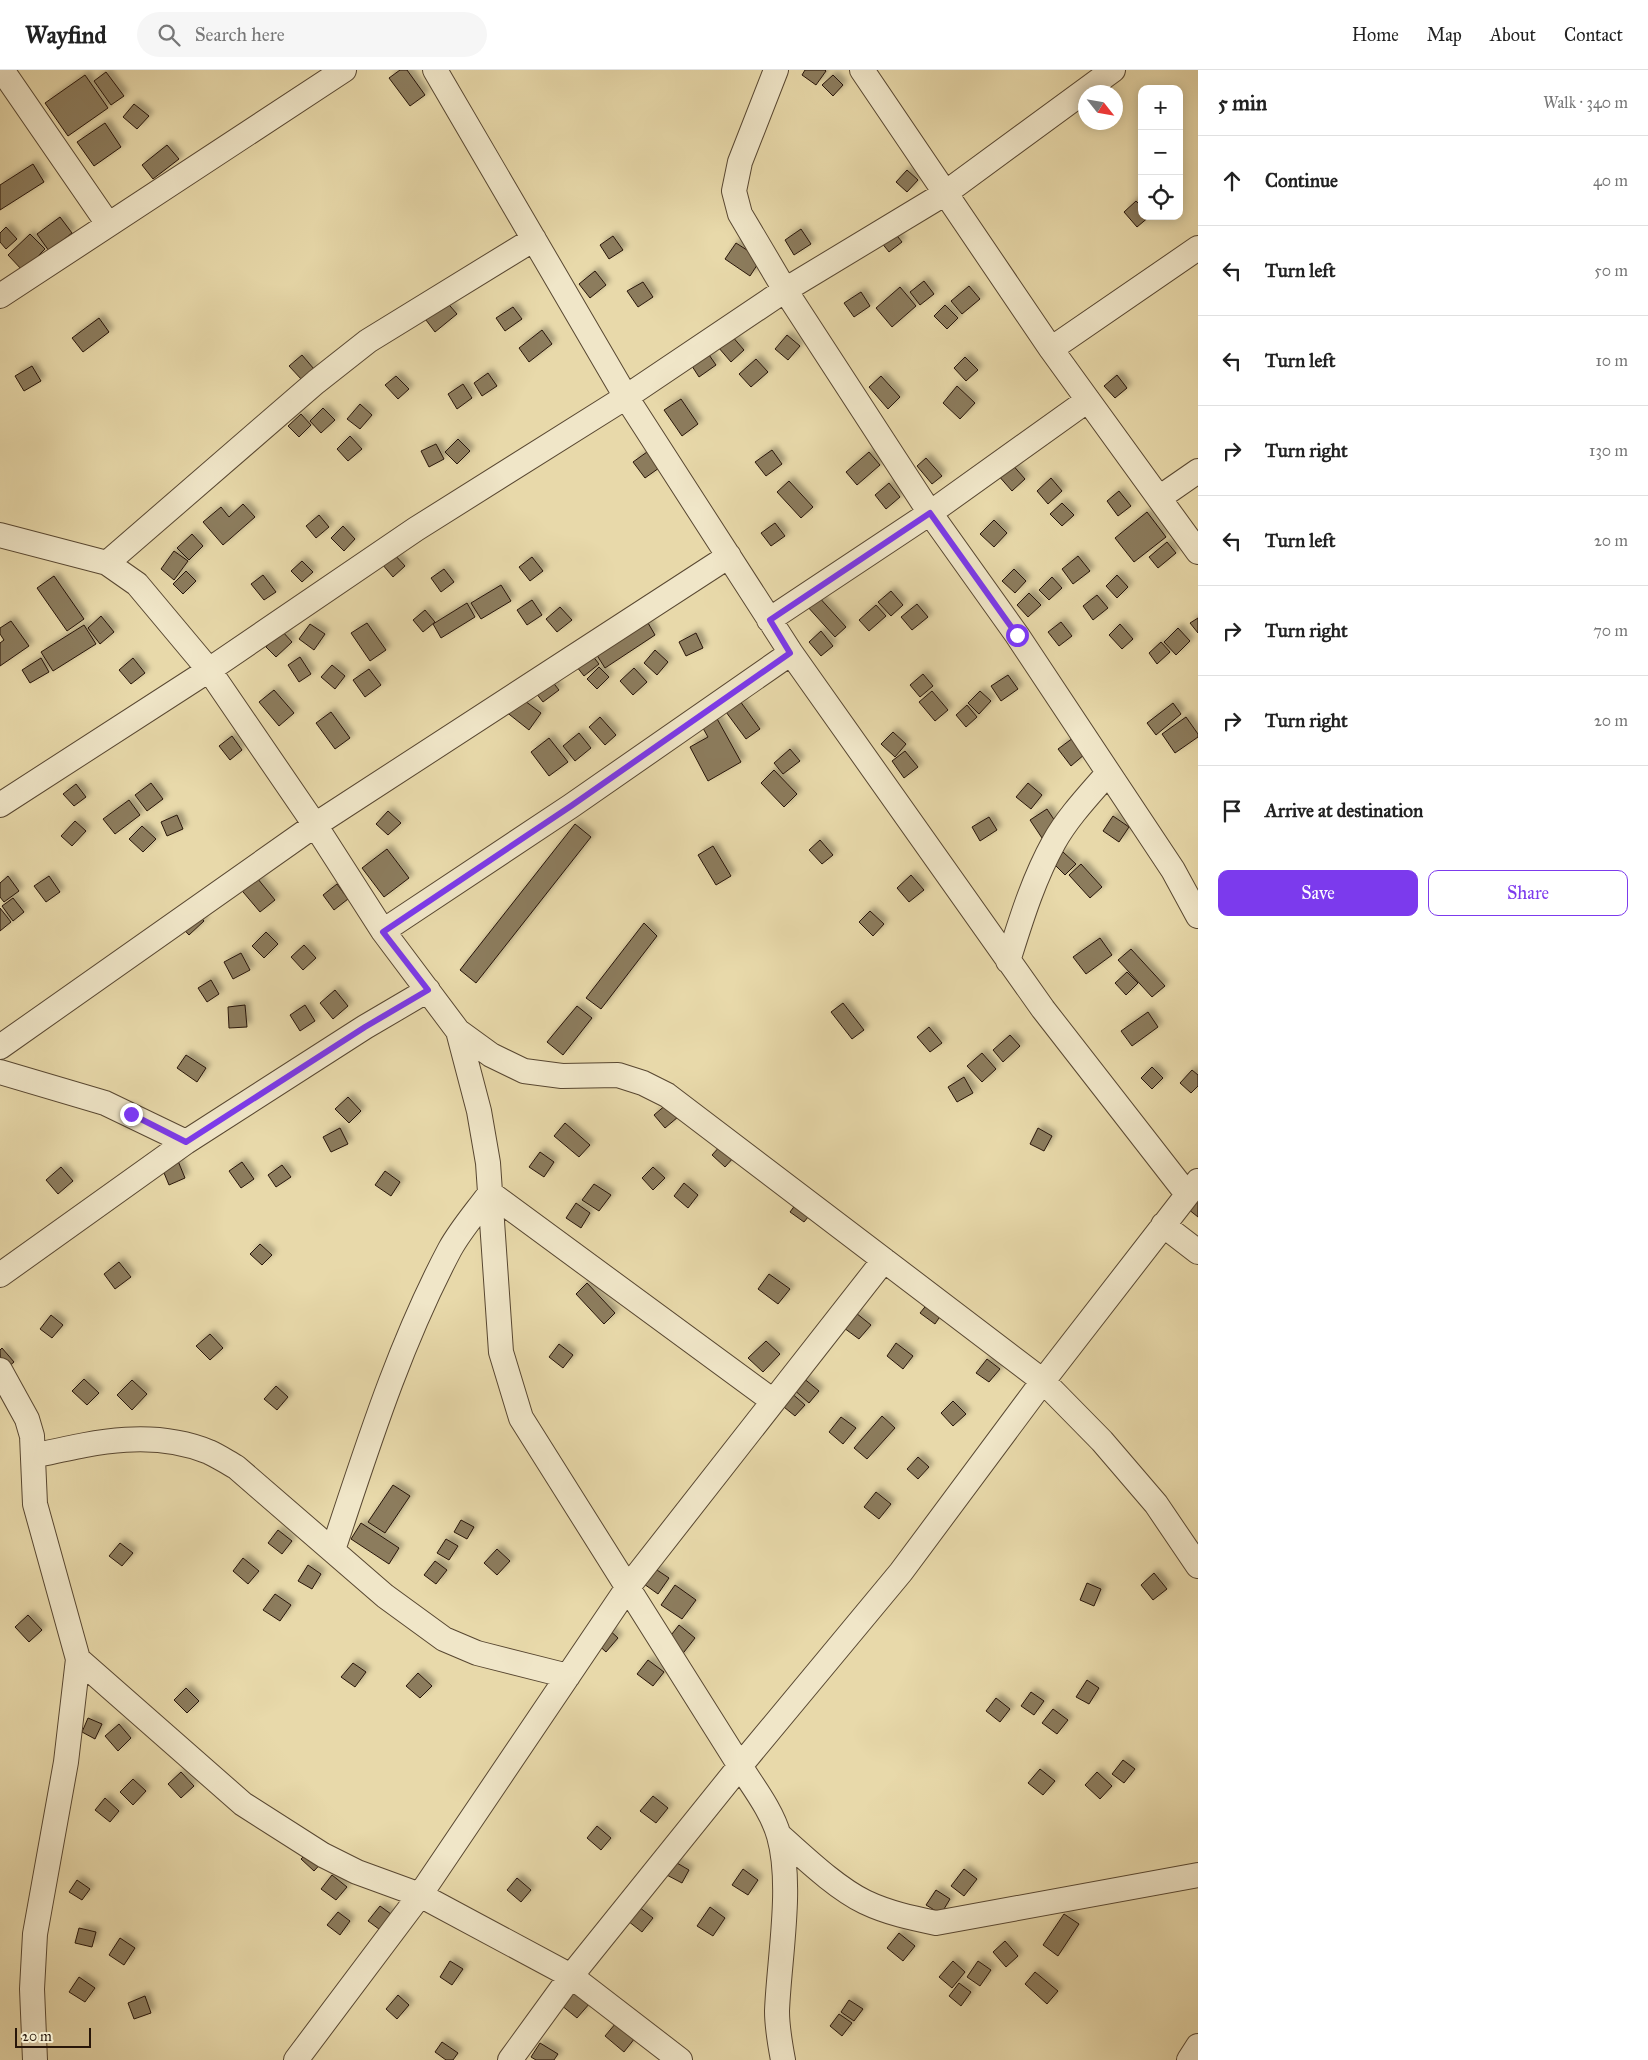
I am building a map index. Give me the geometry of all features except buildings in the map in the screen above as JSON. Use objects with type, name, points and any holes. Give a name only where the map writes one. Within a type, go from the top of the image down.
[{"type":"street","points":[[2,70],[108,224]]},
{"type":"street","points":[[0,296],[344,70]]},
{"type":"street","points":[[435,70],[626,397],[790,653],[1043,1009],[1193,1188],[1043,1381],[901,1572],[740,1766],[571,1976],[510,2060]]},
{"type":"street","points":[[776,70],[740,162],[734,191],[740,214],[785,290],[930,513],[1017,635],[1173,870],[1198,916]]},
{"type":"street","points":[[862,70],[944,194],[1051,349],[1198,552]]},
{"type":"street","points":[[1,804],[208,670],[416,529],[626,397],[785,290],[944,194],[1112,70]]},
{"type":"street","points":[[106,563],[316,382],[368,341],[534,240]]},
{"type":"street","points":[[1051,349],[1198,248]]},
{"type":"street","points":[[770,620],[930,513],[1088,400]]},
{"type":"street","points":[[1159,498],[1198,471]]},
{"type":"street","points":[[0,535],[106,563],[137,584],[208,670],[314,825],[383,932],[458,1031],[491,1055],[524,1071],[562,1076],[618,1075],[643,1083],[666,1095],[1043,1381],[1102,1441],[1156,1504],[1198,1566]]},
{"type":"street","points":[[0,1047],[314,825],[729,556]]},
{"type":"street","points":[[383,932],[571,806],[790,653]]},
{"type":"street","points":[[1008,961],[1032,886],[1054,841],[1069,818],[1108,772]]},
{"type":"street","points":[[0,1275],[186,1142],[365,1027],[428,990]]},
{"type":"street","points":[[458,1031],[479,1111],[488,1163],[501,1352],[521,1418],[740,1766],[769,1813],[779,1835],[784,1860],[784,1904],[777,2013],[783,2060]]},
{"type":"street","points":[[0,1072],[105,1103],[186,1142]]},
{"type":"street","points":[[490,1193],[773,1402]]},
{"type":"street","points":[[333,1550],[377,1416],[408,1338],[451,1247],[490,1193]]},
{"type":"street","points":[[1163,1225],[1198,1252]]},
{"type":"street","points":[[296,2060],[420,1895],[628,1587],[884,1260]]},
{"type":"street","points":[[0,1370],[26,1419],[32,1436],[34,1504],[78,1659],[66,1762],[35,1934],[32,1989],[35,2060]]},
{"type":"street","points":[[34,1456],[101,1441],[130,1438],[167,1441],[208,1452],[236,1467],[385,1596],[444,1639],[477,1653],[568,1676]]},
{"type":"street","points":[[78,1659],[243,1804],[340,1864],[420,1895],[571,1976],[680,2060]]},
{"type":"street","points":[[779,1835],[821,1872],[864,1901],[904,1916],[936,1923],[1198,1875]]},
{"type":"street","points":[[1189,2060],[1198,2046]]},
{"type":"route","points":[[131,1114],[186,1142],[365,1027],[428,990],[383,932],[571,806],[790,653],[770,620],[930,513],[1017,635]]}]
